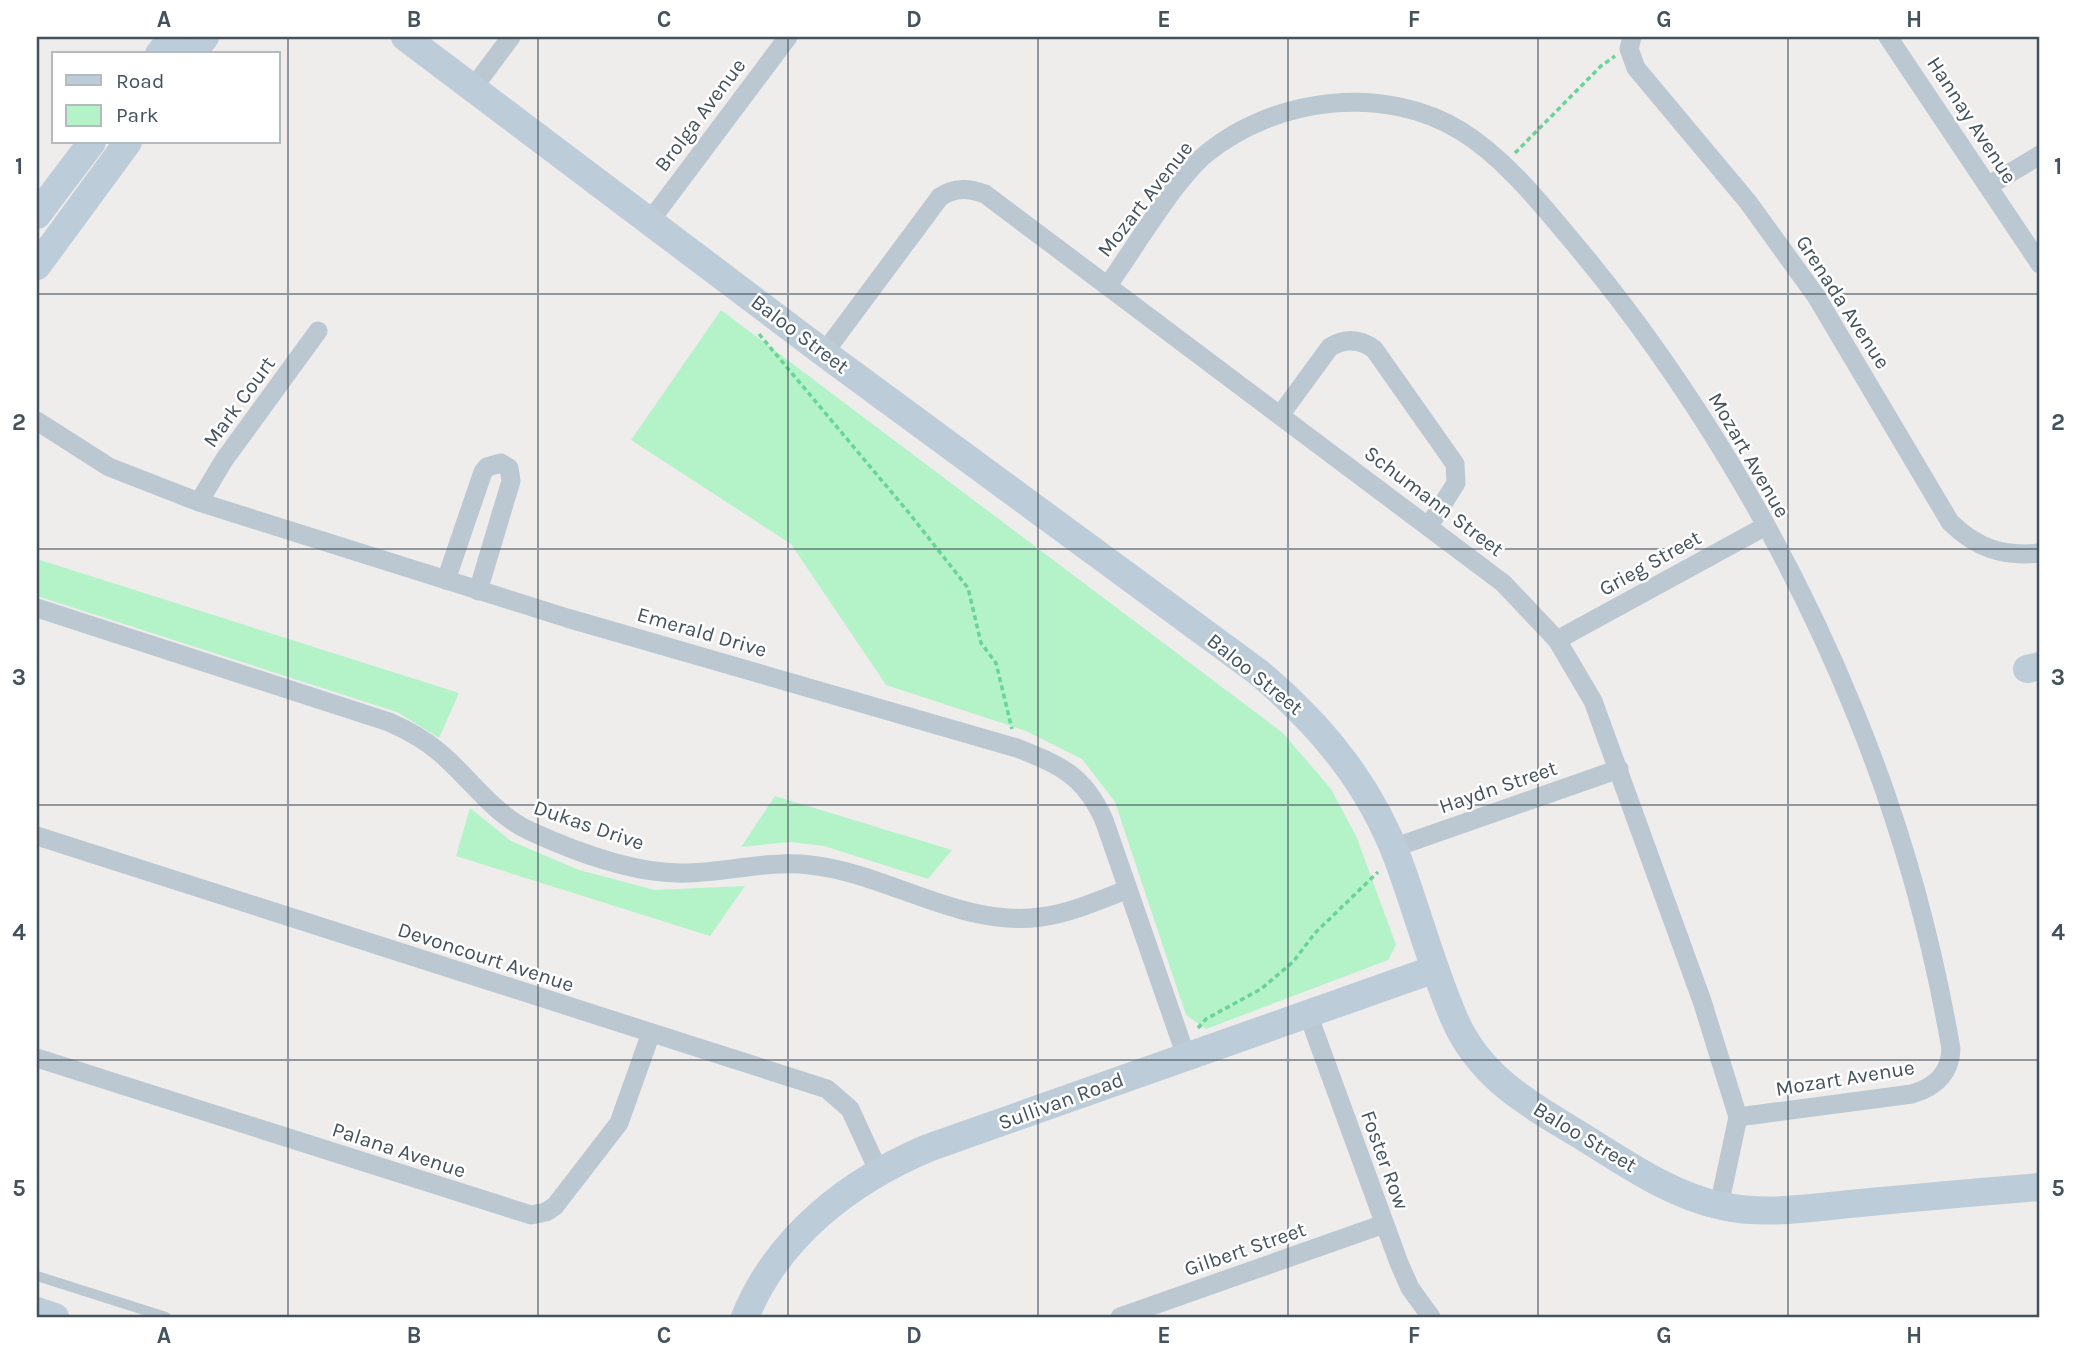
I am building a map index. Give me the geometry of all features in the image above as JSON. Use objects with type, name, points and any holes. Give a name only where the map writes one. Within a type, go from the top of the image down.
[{"type":"street","points":[[161,52],[172,37]]},
{"type":"street","points":[[194,52],[205,37]]},
{"type":"street","name":"Baloo Street","points":[[405,37],[1284,694],[1319,728],[1347,762],[1368,797],[1396,855],[1454,1018],[1470,1050],[1488,1072],[1508,1089],[1644,1173],[1719,1206],[1745,1209],[1804,1208],[2040,1187]]},
{"type":"street","points":[[473,88],[512,37]]},
{"type":"street","name":"Brolga Avenue","points":[[650,221],[788,37]]},
{"type":"street","name":"Hannay Avenue","points":[[1888,37],[2040,264]]},
{"type":"street","name":"Grenada Avenue","points":[[1631,43],[1632,61],[1642,77],[1748,202],[1816,296],[1950,522],[1969,541],[1984,548],[2014,554],[2040,553]]},
{"type":"street","name":"Mozart Avenue","points":[[1108,285],[1180,183],[1207,153],[1249,128],[1294,110],[1344,103],[1397,107],[1451,125],[1504,164],[1595,267],[1653,343],[1712,433],[1764,527],[1827,650],[1868,744],[1931,944],[1951,1049],[1950,1061],[1934,1085],[1912,1094],[1738,1117]]},
{"type":"street","points":[[37,215],[90,144]]},
{"type":"street","points":[[37,266],[127,144]]},
{"type":"street","points":[[1988,186],[2040,155]]},
{"type":"street","name":"Schumann Street","points":[[824,352],[940,197],[956,189],[985,194],[1503,583],[1557,640],[1593,701],[1702,1001],[1738,1117],[1719,1206]]},
{"type":"street","name":"Mark Court","points":[[199,502],[224,460],[318,331]]},
{"type":"street","points":[[1281,414],[1330,347],[1338,342],[1357,341],[1374,349],[1455,464],[1456,483],[1429,526]]},
{"type":"street","name":"Emerald Drive","points":[[37,421],[109,467],[199,502],[478,591],[1017,748],[1063,767],[1090,794],[1104,820],[1126,890],[1186,1056]]},
{"type":"street","points":[[446,580],[483,472],[487,467],[501,463],[509,468],[511,481],[478,591]]},
{"type":"street","name":"Grieg Street","points":[[1557,640],[1764,527]]},
{"type":"street","name":"Dukas Drive","points":[[37,608],[389,722],[438,751],[515,824],[555,842],[618,863],[690,873],[787,864],[820,866],[976,914],[1006,918],[1056,914],[1126,890]]},
{"type":"street","name":"Haydn Street","points":[[1396,855],[1619,769]]},
{"type":"street","name":"Devoncourt Avenue","points":[[37,836],[832,1091],[850,1109],[879,1172]]},
{"type":"street","name":"Sullivan Road","points":[[745,1317],[760,1286],[803,1231],[841,1196],[879,1172],[928,1148],[1435,969]]},
{"type":"street","name":"Foster Row","points":[[1308,1014],[1384,1224],[1410,1287],[1431,1317]]},
{"type":"street","name":"Palana Avenue","points":[[37,1058],[530,1215],[555,1206],[619,1123],[632,1094],[651,1032]]},
{"type":"street","name":"Gilbert Street","points":[[1120,1317],[1384,1224]]},
{"type":"street","points":[[37,1311],[55,1317]]},
{"type":"lane","points":[[37,1276],[144,1314],[166,1317]]},
{"type":"path","points":[[1504,164],[1601,66],[1631,43]]},
{"type":"path","points":[[754,327],[909,513],[968,589],[981,643],[996,663],[1017,748]]},
{"type":"path","points":[[1186,1056],[1198,1028],[1206,1019],[1261,989],[1293,962],[1315,933],[1396,855]]},
{"type":"green space","points":[[721,310],[1283,733],[1331,789],[1357,838],[1396,945],[1388,960],[1206,1029],[1186,1015],[1115,802],[1082,759],[1026,731],[886,685],[791,544],[631,440]]},
{"type":"green space","points":[[37,559],[459,693],[439,738],[397,712],[37,596]]},
{"type":"green space","points":[[775,796],[952,850],[928,879],[824,846],[790,842],[741,847]]},
{"type":"green space","points":[[470,808],[511,841],[579,870],[655,890],[745,886],[710,936],[456,856]]}]
